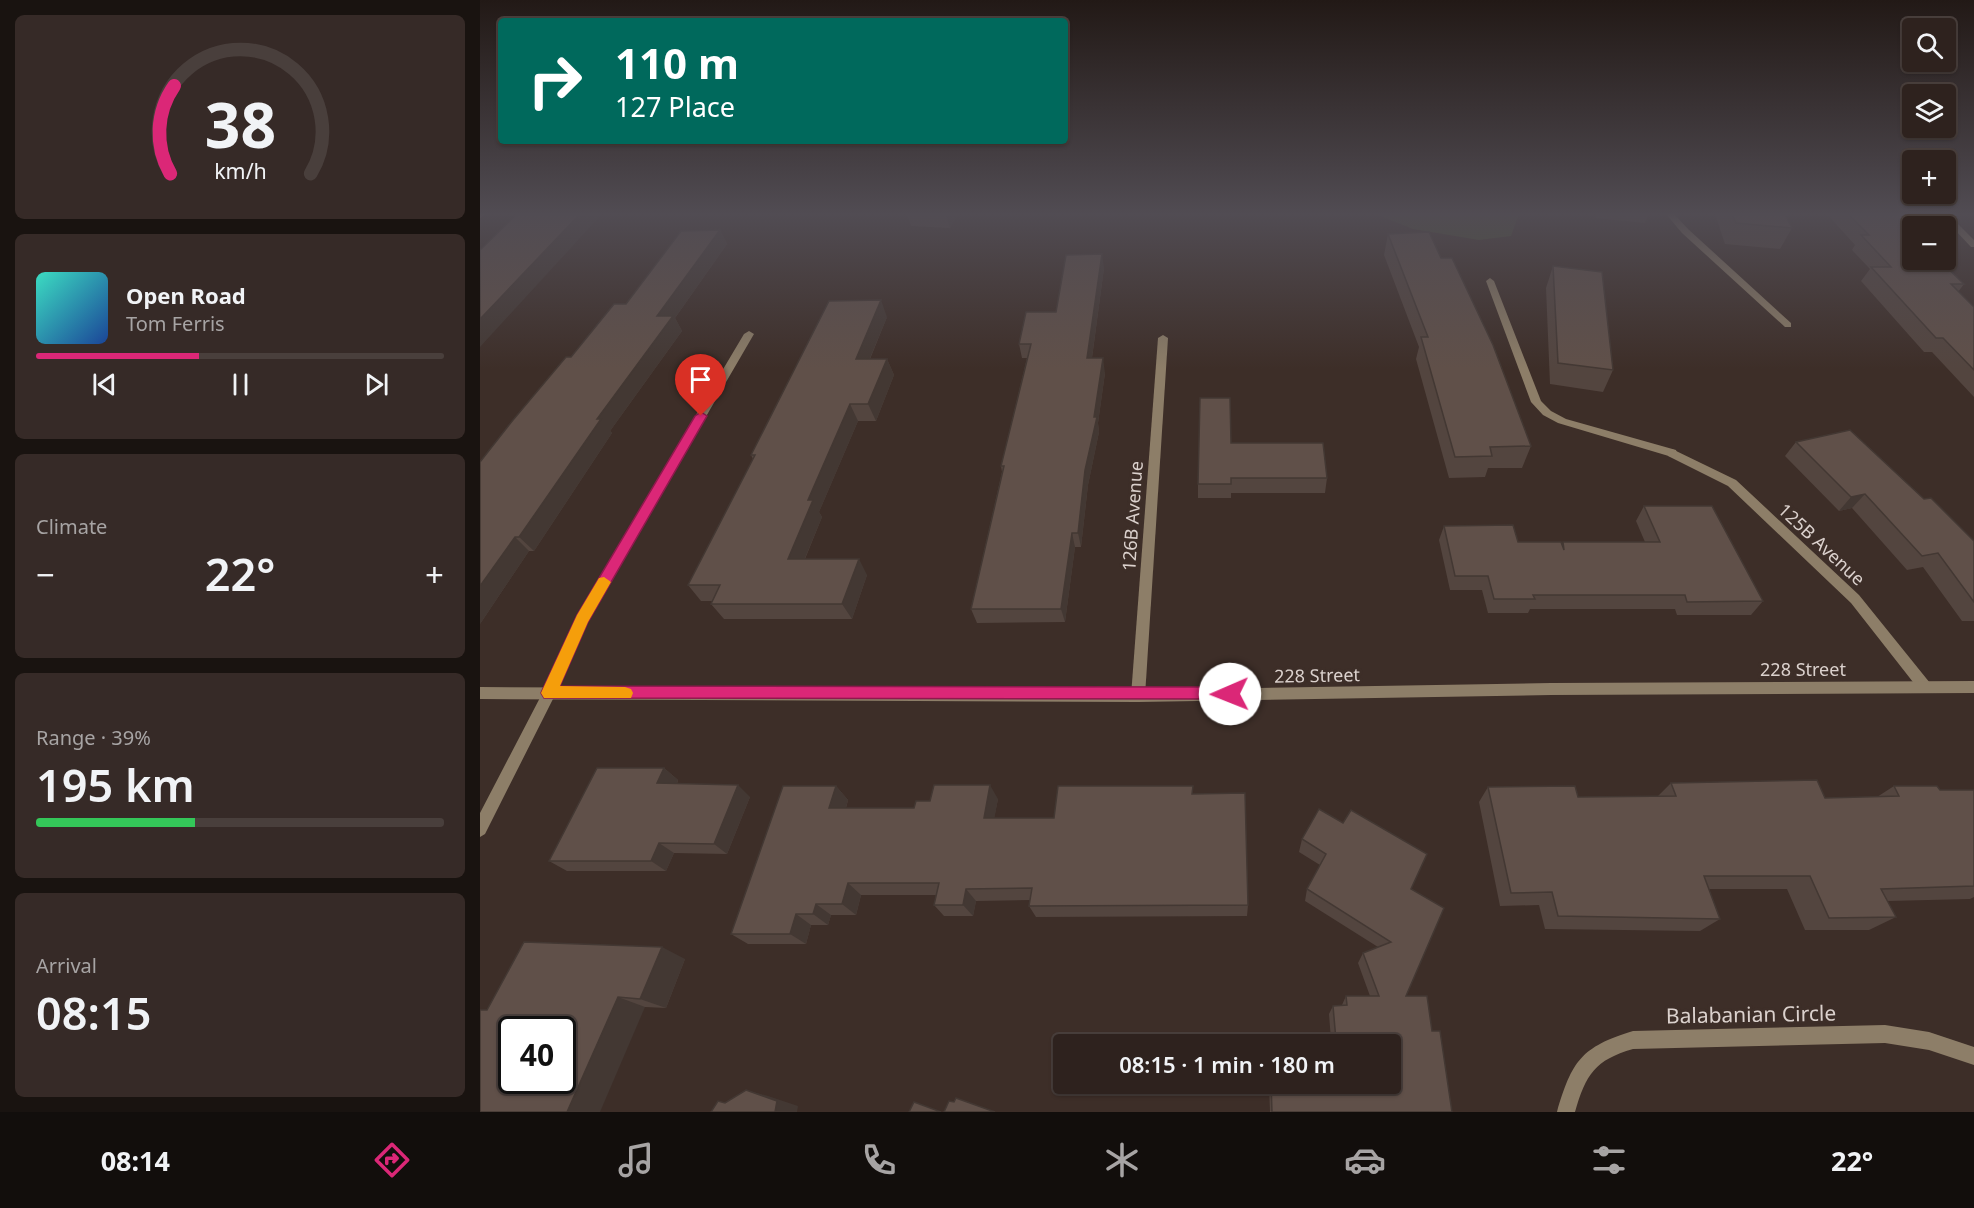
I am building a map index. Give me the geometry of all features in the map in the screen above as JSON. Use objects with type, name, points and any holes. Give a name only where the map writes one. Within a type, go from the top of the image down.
[{"type":"street","points":[[1723,266],[1788,325]]},
{"type":"street","name":"125B Avenue","points":[[1490,281],[1536,402],[1547,413],[1562,421],[1672,453],[1732,483],[1854,599],[1925,687]]},
{"type":"street","points":[[480,829],[549,693],[582,619],[749,334]]},
{"type":"street","name":"126B Avenue","points":[[1138,696],[1162,338]]},
{"type":"street","name":"228 Street","points":[[480,693],[1138,696],[1974,687]]},
{"type":"street","name":"Balabanian Circle","points":[[1566,1112],[1574,1083],[1586,1062],[1607,1047],[1634,1040],[1885,1034],[1929,1041],[1974,1056]]},
{"type":"building","points":[[480,266],[531,266],[480,319]]},
{"type":"building","points":[[655,266],[694,266],[657,316],[673,316],[597,419],[601,419],[519,537],[515,537],[480,586],[480,462],[566,357],[571,357],[614,304],[626,304]]},
{"type":"building","points":[[1064,266],[1100,266],[1087,358],[1103,358],[1094,417],[1097,417],[1085,470],[1078,533],[1072,533],[1061,609],[971,609],[1004,466],[1001,466],[1031,344],[1019,344],[1026,312],[1056,312]]},
{"type":"building","points":[[1400,266],[1456,266],[1493,345],[1531,446],[1490,447],[1492,456],[1455,457],[1421,337],[1428,337]]},
{"type":"building","points":[[1553,266],[1602,272],[1613,370],[1558,363]]},
{"type":"building","points":[[1902,266],[1902,270],[1949,270],[1964,284],[1951,284],[1974,307],[1974,370],[1943,338],[1936,338],[1871,267]]},
{"type":"building","points":[[881,300],[856,359],[887,359],[868,404],[850,404],[808,500],[813,500],[788,559],[859,559],[842,604],[711,604],[720,585],[688,585],[755,455],[751,455],[829,301]]},
{"type":"building","points":[[1200,398],[1230,398],[1231,443],[1323,443],[1327,478],[1231,478],[1231,484],[1198,484]]},
{"type":"building","points":[[1850,430],[1924,499],[1931,498],[1974,541],[1974,602],[1938,553],[1922,556],[1865,494],[1851,497],[1796,442]]},
{"type":"building","points":[[1644,506],[1712,506],[1763,601],[1687,602],[1685,595],[1533,595],[1535,599],[1494,599],[1488,576],[1455,576],[1444,526],[1513,525],[1518,542],[1561,542],[1564,550],[1563,542],[1660,542]]},
{"type":"building","points":[[597,768],[664,768],[657,783],[738,785],[714,844],[659,843],[651,861],[549,861]]},
{"type":"building","points":[[1817,780],[1825,798],[1899,796],[1894,786],[1937,786],[1940,790],[1974,790],[1974,886],[1881,889],[1896,917],[1829,918],[1810,876],[1704,876],[1720,919],[1558,916],[1552,892],[1511,893],[1488,787],[1575,786],[1578,797],[1676,796],[1671,783]]},
{"type":"building","points":[[934,785],[990,785],[984,818],[1054,818],[1058,786],[1193,786],[1192,794],[1245,793],[1248,905],[1029,906],[1032,888],[966,889],[963,905],[934,905],[939,883],[848,883],[842,904],[816,904],[813,914],[796,914],[790,934],[731,934],[783,786],[836,786],[829,808],[914,808],[916,801],[930,801]]},
{"type":"building","points":[[1319,809],[1343,823],[1351,810],[1427,854],[1411,889],[1444,908],[1406,996],[1427,996],[1432,1031],[1440,1031],[1452,1112],[1272,1112],[1271,1094],[1401,1094],[1401,1034],[1335,1034],[1333,1006],[1347,1005],[1346,996],[1379,996],[1363,953],[1391,942],[1307,889],[1326,854],[1302,839]]},
{"type":"building","points":[[524,942],[662,947],[640,999],[618,997],[576,1092],[576,1016],[498,1016],[498,1094],[575,1094],[567,1112],[480,1112],[480,1010],[487,1010]]},
{"type":"building","points":[[746,1090],[777,1101],[775,1112],[711,1112],[718,1101],[725,1103]]},
{"type":"building","points":[[956,1098],[995,1112],[944,1112],[949,1101],[954,1102]]},
{"type":"building","points":[[914,1102],[941,1112],[909,1112]]},
{"type":"slow traffic","points":[[604,582],[582,619],[549,693],[625,693]]},
{"type":"route","points":[[701,416],[582,619],[549,693],[1138,696],[1230,694]]}]
